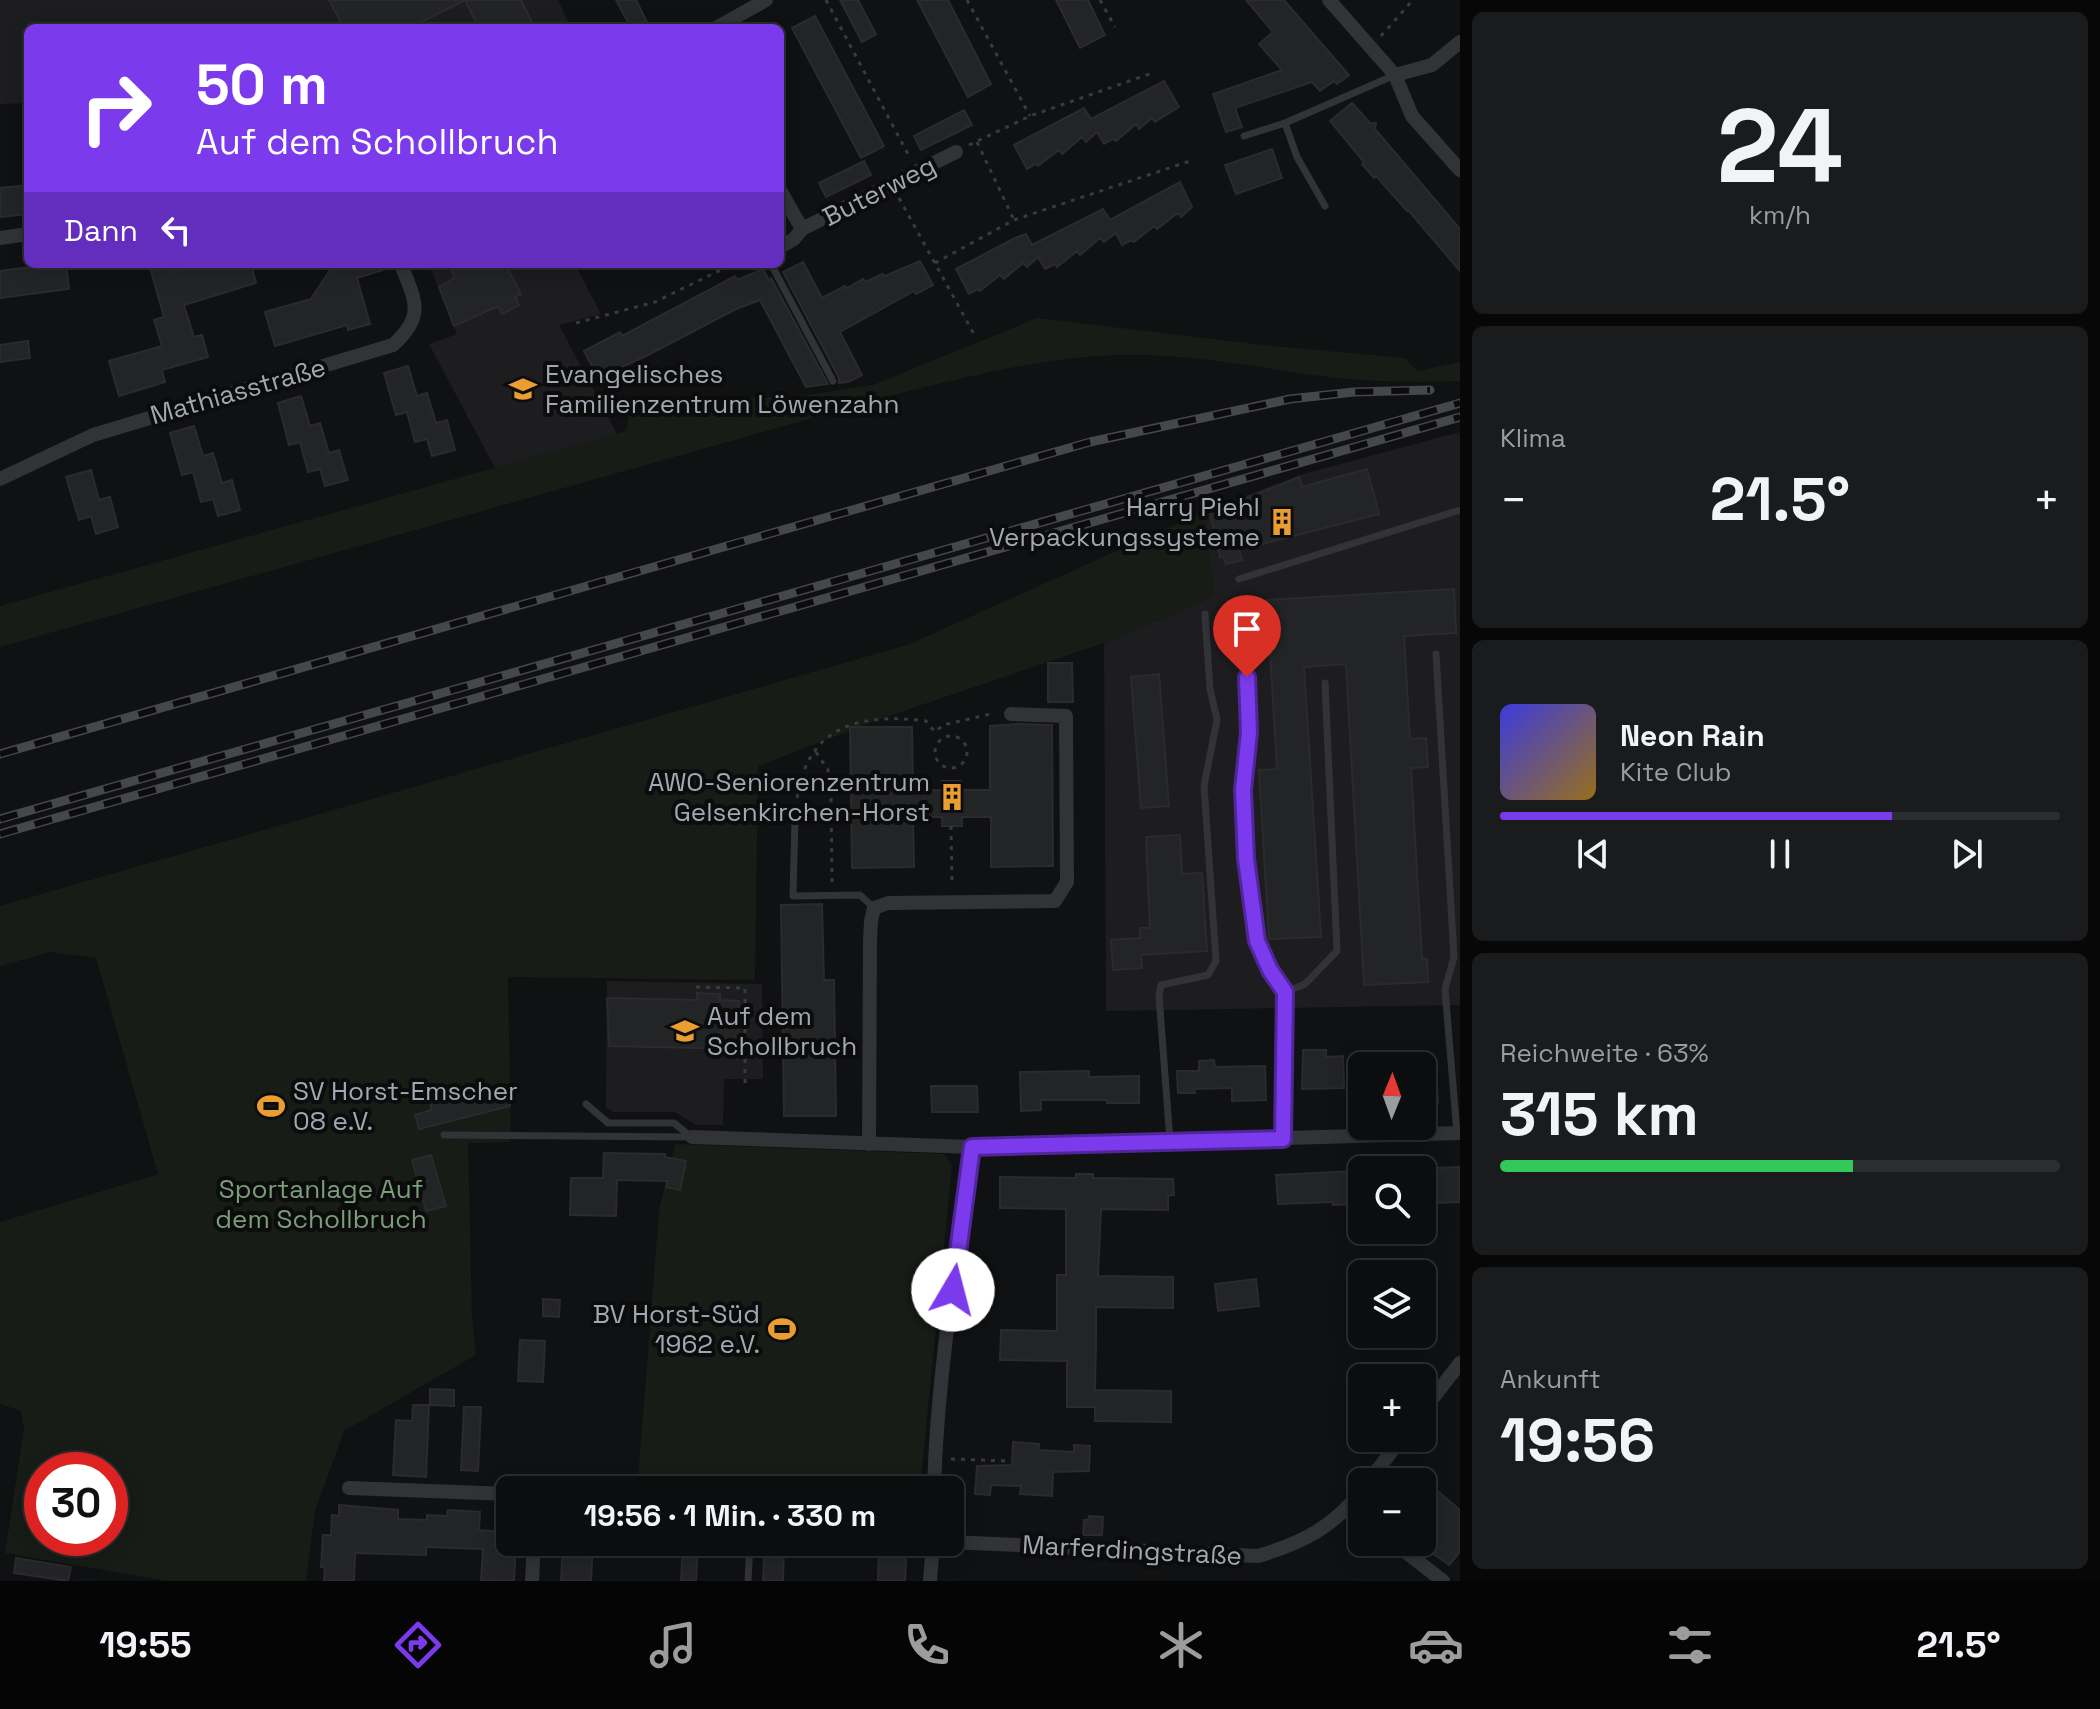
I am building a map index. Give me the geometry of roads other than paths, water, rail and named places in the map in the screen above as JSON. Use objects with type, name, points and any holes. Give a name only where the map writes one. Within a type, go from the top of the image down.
[{"type":"street","points":[[723,24],[766,0]]},
{"type":"street","points":[[1329,0],[1395,75],[1412,116],[1460,170]]},
{"type":"street","points":[[1395,75],[1441,61],[1460,42]]},
{"type":"street","name":"Buterweg","points":[[784,245],[802,229],[956,152]]},
{"type":"street","name":"Buterweg","points":[[784,197],[802,229]]},
{"type":"street","points":[[0,238],[24,235]]},
{"type":"street","name":"Mathiasstraße","points":[[0,479],[93,435],[393,345],[408,331],[414,320],[415,300],[403,268]]},
{"type":"street","points":[[869,1144],[870,941],[874,908],[888,903],[1055,901],[1067,882],[1066,716],[1011,714]]},
{"type":"street","points":[[692,1137],[972,1147],[1459,1134]]},
{"type":"street","points":[[934,1476],[946,1347],[972,1147]]},
{"type":"street","points":[[1436,1394],[1460,1363]]},
{"type":"street","points":[[1379,1468],[1391,1452]]},
{"type":"street","points":[[349,1488],[496,1493]]},
{"type":"street","name":"Marferdingstraße","points":[[964,1543],[1258,1556],[1293,1546],[1348,1508]]},
{"type":"street","points":[[532,1581],[533,1556]]},
{"type":"street","points":[[930,1581],[932,1556]]},
{"type":"street","points":[[1411,1556],[1443,1581]]},
{"type":"lane","points":[[1244,136],[1285,123],[1395,75]]},
{"type":"lane","points":[[1285,123],[1297,157],[1325,206]]},
{"type":"lane","points":[[773,268],[833,381]]},
{"type":"lane","points":[[1239,579],[1460,510]]},
{"type":"lane","points":[[1170,1141],[1159,996],[1161,985],[1208,975],[1216,961],[1204,786],[1217,720],[1210,689],[1205,614]]},
{"type":"lane","points":[[1245,623],[1249,732],[1243,790],[1246,859],[1257,941],[1270,970],[1285,992],[1283,1139]]},
{"type":"lane","points":[[1436,654],[1454,957],[1445,989],[1459,1134]]},
{"type":"lane","points":[[1285,992],[1305,984],[1337,951],[1325,683]]},
{"type":"lane","points":[[795,820],[793,896],[860,895],[874,908]]},
{"type":"lane","points":[[586,1104],[608,1123],[674,1123],[692,1137]]},
{"type":"lane","points":[[444,1135],[692,1137]]},
{"type":"lane","points":[[748,1581],[749,1556]]},
{"type":"railway","points":[[0,754],[1090,442],[1290,399],[1354,392],[1430,390]]},
{"type":"railway","points":[[0,819],[1460,403]]},
{"type":"railway","points":[[0,834],[1460,417]]},
{"type":"place","name":"Evangelisches Familienzentrum Löwenzahn","points":[[523,389]]},
{"type":"place","name":"Harry Piehl Verpackungssysteme","points":[[1282,522]]},
{"type":"place","name":"AWO-Seniorenzentrum Gelsenkirchen-Horst","points":[[952,797]]},
{"type":"place","name":"Auf dem Schollbruch","points":[[685,1031]]},
{"type":"place","name":"SV Horst-Emscher 08 e.V.","points":[[271,1106]]},
{"type":"place","name":"BV Horst-Süd 1962 e.V.","points":[[782,1329]]},
{"type":"park label","name":"Sportanlage Auf dem Schollbruch","points":[[321,1204]]}]
